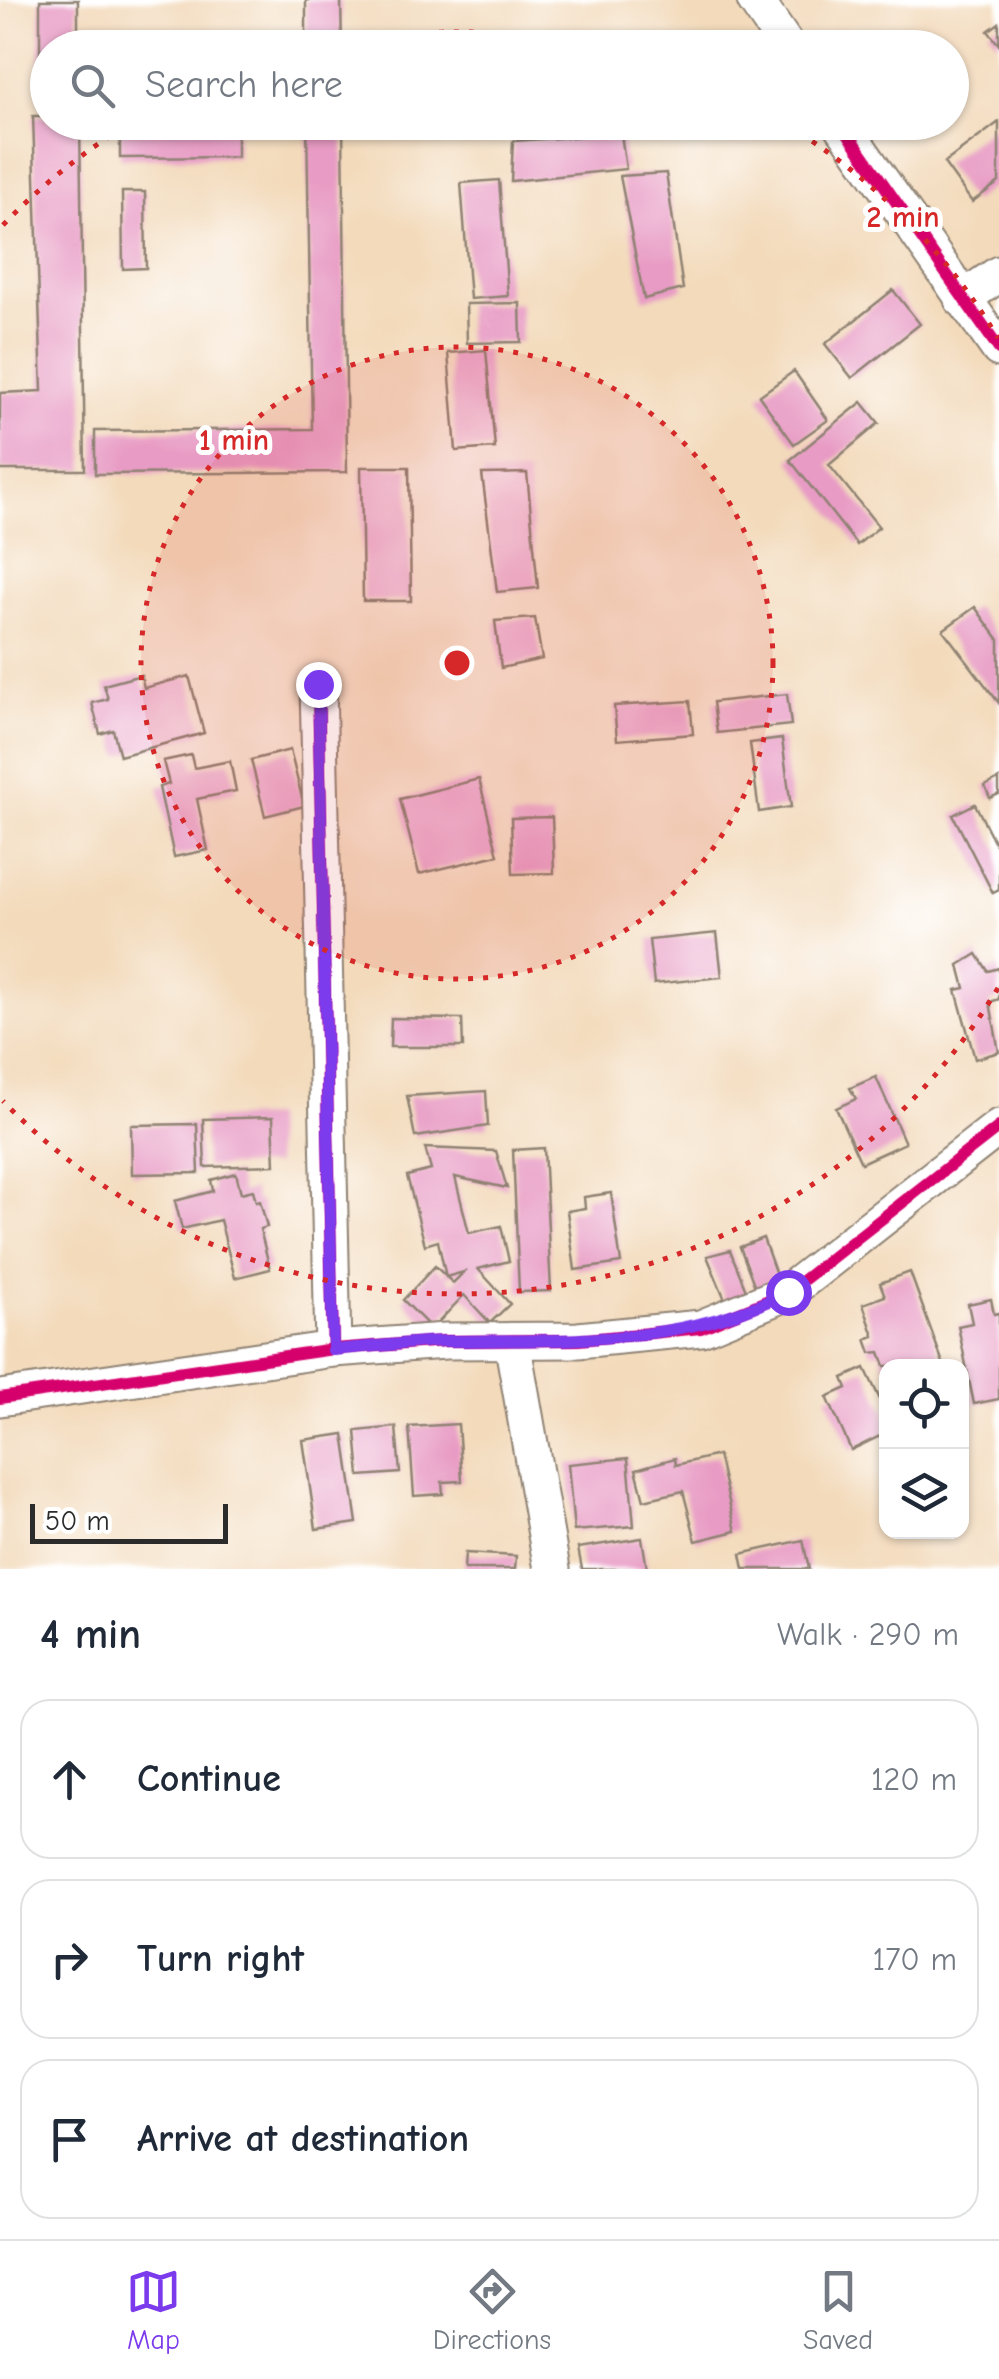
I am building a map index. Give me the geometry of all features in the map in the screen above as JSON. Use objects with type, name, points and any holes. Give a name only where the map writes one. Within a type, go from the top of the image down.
[{"type":"street","points":[[755,0],[776,30]]},
{"type":"street","points":[[852,140],[999,348]]},
{"type":"street","points":[[962,299],[999,274]]},
{"type":"street","points":[[318,684],[333,1350]]},
{"type":"street","points":[[0,1398],[333,1350],[701,1328],[749,1312],[788,1292],[999,1127]]},
{"type":"street","points":[[512,1342],[552,1569]]},
{"type":"building","points":[[40,0],[78,0],[78,30],[40,30]]},
{"type":"building","points":[[306,0],[341,0],[342,30],[306,30]]},
{"type":"building","points":[[999,23],[999,45],[988,31]]},
{"type":"building","points":[[999,122],[999,182],[972,202],[944,163]]},
{"type":"building","points":[[34,140],[80,140],[85,470],[0,470],[0,393],[42,391]]},
{"type":"building","points":[[120,140],[237,140],[237,157],[120,158]]},
{"type":"building","points":[[307,140],[343,140],[347,472],[95,474],[95,431],[312,429]]},
{"type":"building","points":[[622,140],[626,169],[511,181],[513,141]]},
{"type":"building","points":[[666,173],[683,289],[644,299],[620,176]]},
{"type":"building","points":[[499,180],[508,296],[470,299],[461,183]]},
{"type":"building","points":[[122,192],[145,192],[146,268],[123,269]]},
{"type":"building","points":[[893,290],[920,324],[852,378],[825,344]]},
{"type":"building","points":[[520,303],[521,342],[467,343],[466,304]]},
{"type":"building","points":[[486,350],[495,448],[456,451],[448,353]]},
{"type":"building","points":[[794,371],[828,420],[794,444],[759,396]]},
{"type":"building","points":[[862,402],[879,423],[829,465],[879,527],[857,545],[790,460]]},
{"type":"building","points":[[361,467],[409,467],[411,601],[363,601]]},
{"type":"building","points":[[527,473],[538,588],[497,592],[482,474]]},
{"type":"building","points":[[975,607],[999,640],[999,703],[943,630]]},
{"type":"building","points":[[535,618],[542,659],[501,668],[495,621]]},
{"type":"building","points":[[141,675],[144,688],[189,676],[204,733],[120,756],[113,730],[100,734],[92,703],[108,699],[104,685]]},
{"type":"building","points":[[787,694],[791,725],[717,733],[713,702]]},
{"type":"building","points":[[690,701],[693,734],[617,740],[614,706]]},
{"type":"building","points":[[782,739],[791,807],[759,812],[750,743]]},
{"type":"building","points":[[290,750],[304,806],[265,816],[251,760]]},
{"type":"building","points":[[191,755],[194,768],[230,761],[236,791],[197,799],[208,850],[174,857],[159,787],[169,784],[163,761]]},
{"type":"building","points":[[479,779],[498,855],[419,874],[400,799]]},
{"type":"building","points":[[999,779],[999,794],[990,798],[985,786]]},
{"type":"building","points":[[975,804],[999,851],[999,890],[993,893],[953,815]]},
{"type":"building","points":[[552,817],[554,873],[513,874],[511,818]]},
{"type":"building","points":[[717,933],[722,977],[654,984],[649,940]]},
{"type":"building","points":[[977,954],[988,971],[999,968],[999,999],[990,1002],[999,1052],[975,1059],[956,990],[965,988],[959,965]]},
{"type":"building","points":[[391,1018],[462,1019],[463,1047],[390,1047]]},
{"type":"building","points":[[876,1077],[905,1143],[861,1163],[836,1108],[856,1099],[850,1088]]},
{"type":"building","points":[[486,1091],[488,1126],[415,1137],[407,1096]]},
{"type":"building","points":[[273,1117],[275,1165],[205,1167],[203,1119]]},
{"type":"building","points":[[197,1124],[199,1173],[132,1174],[131,1125]]},
{"type":"building","points":[[425,1148],[496,1151],[507,1188],[455,1177],[469,1233],[501,1226],[509,1261],[478,1269],[510,1304],[490,1323],[464,1295],[432,1329],[403,1300],[435,1266],[446,1276],[438,1241],[425,1245],[407,1176],[431,1170]],"holes":[[[464,1272],[453,1283],[446,1277]]]},
{"type":"building","points":[[544,1148],[551,1291],[519,1292],[513,1150]]},
{"type":"building","points":[[236,1173],[241,1193],[253,1190],[256,1202],[260,1201],[267,1227],[260,1229],[270,1269],[235,1278],[220,1220],[182,1229],[175,1201],[213,1191],[211,1180]]},
{"type":"building","points":[[611,1193],[621,1263],[575,1270],[567,1211],[585,1208],[584,1197]]},
{"type":"building","points":[[763,1238],[781,1289],[758,1295],[740,1247]]},
{"type":"building","points":[[730,1250],[750,1300],[729,1309],[707,1256]]},
{"type":"building","points":[[910,1272],[941,1359],[882,1359],[880,1352],[871,1353],[866,1339],[874,1336],[863,1304],[885,1296],[880,1283]]},
{"type":"building","points":[[991,1299],[994,1314],[999,1313],[999,1399],[974,1404],[969,1359],[965,1359],[958,1326],[972,1323],[968,1304]]},
{"type":"building","points":[[865,1368],[879,1397],[879,1436],[851,1450],[827,1397],[847,1388],[843,1378]]},
{"type":"building","points":[[458,1424],[462,1481],[442,1482],[443,1494],[414,1496],[409,1427]]},
{"type":"building","points":[[396,1427],[400,1473],[360,1476],[356,1431]]},
{"type":"building","points":[[344,1434],[357,1523],[316,1529],[303,1440]]},
{"type":"building","points":[[718,1455],[736,1531],[696,1541],[683,1491],[644,1500],[636,1469],[675,1458],[676,1465]]},
{"type":"building","points":[[628,1458],[634,1526],[574,1531],[568,1464]]},
{"type":"building","points":[[642,1538],[647,1569],[582,1569],[578,1548]]},
{"type":"building","points":[[803,1540],[809,1569],[744,1569],[741,1554]]},
{"type":"building","points":[[465,1553],[516,1556],[515,1569],[464,1569]]},
{"type":"cycle path","points":[[853,140],[999,349]]},
{"type":"cycle path","points":[[318,684],[333,1349]]},
{"type":"cycle path","points":[[0,1398],[333,1349],[446,1341],[578,1340],[701,1328],[788,1292],[999,1127]]},
{"type":"route","points":[[318,684],[333,1350],[446,1341],[578,1340],[701,1328],[749,1312],[788,1292]]}]
